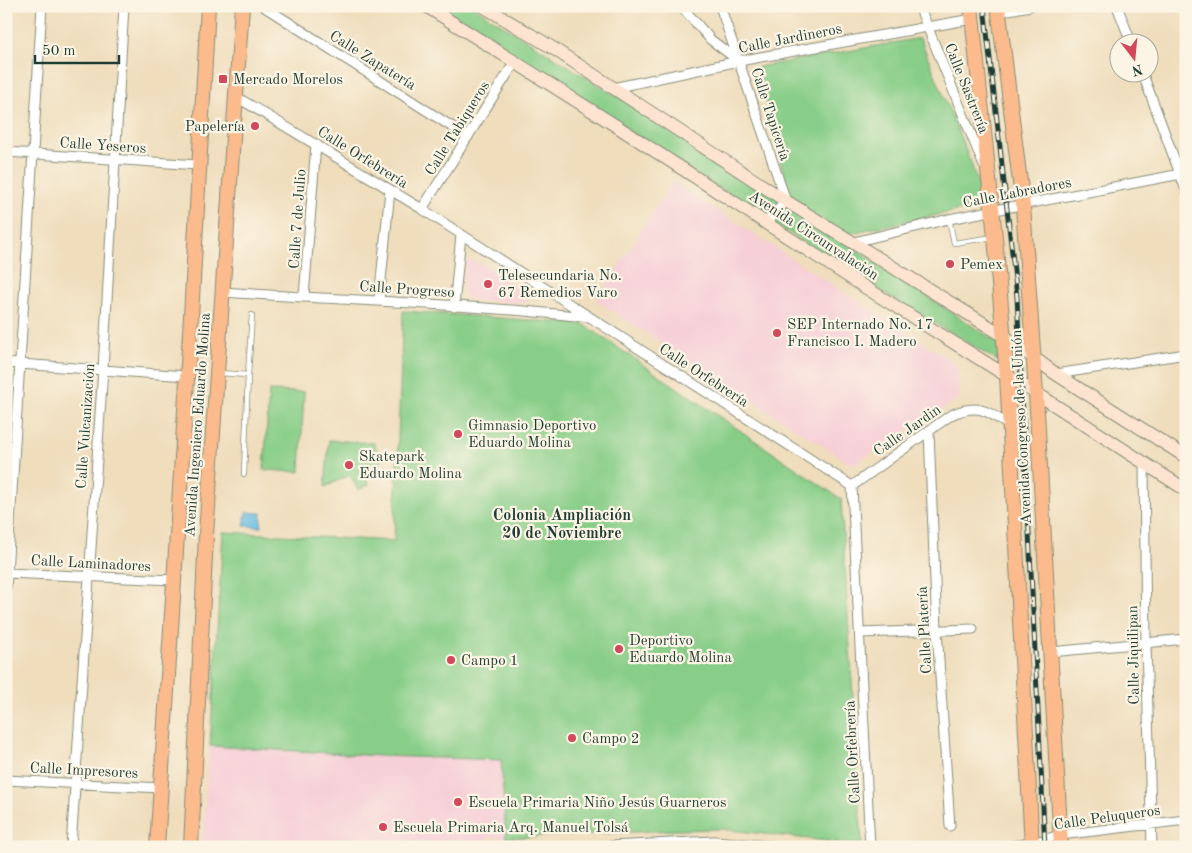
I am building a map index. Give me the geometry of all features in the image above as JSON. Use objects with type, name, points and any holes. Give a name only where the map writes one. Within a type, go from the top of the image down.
[{"type":"main road","name":"Avenida Ingeniero Eduardo Molina","points":[[157,847],[208,6]]},
{"type":"main road","name":"Avenida Ingeniero Eduardo Molina","points":[[190,847],[206,535],[242,6]]},
{"type":"main road","name":"Avenida Circunvalación","points":[[426,6],[765,224],[1036,393],[1186,490]]},
{"type":"main road","name":"Avenida Circunvalación","points":[[485,7],[548,45],[786,201],[1004,336],[1056,374],[1186,457]]},
{"type":"main road","name":"Avenida Congreso de la Unión","points":[[998,9],[1023,206],[1036,393],[1060,841]]},
{"type":"main road","name":"Avenida Congreso de la Unión","points":[[971,12],[996,237],[1007,376],[1032,845]]},
{"type":"street","points":[[6,589],[42,6]]},
{"type":"street","name":"Calle Vulcanización","points":[[71,847],[103,369],[124,6]]},
{"type":"street","name":"Calle Zapatería","points":[[263,6],[468,137]]},
{"type":"street","points":[[681,6],[711,40],[739,61]]},
{"type":"street","name":"Calle Tapicería","points":[[720,6],[786,201]]},
{"type":"street","name":"Calle Sastrería","points":[[919,6],[990,179]]},
{"type":"street","points":[[998,9],[1030,6]]},
{"type":"street","points":[[1117,6],[1127,32]]},
{"type":"street","name":"Calle Jardineros","points":[[613,88],[739,61],[927,27],[971,12]]},
{"type":"street","name":"Calle Tabiqueros","points":[[422,209],[515,62]]},
{"type":"street","points":[[1146,82],[1183,174],[1186,190]]},
{"type":"street","name":"Calle Orfebrería","points":[[235,96],[422,209],[852,486],[870,847]]},
{"type":"street","name":"Calle 7 de Julio","points":[[304,297],[316,144]]},
{"type":"street","name":"Calle Yeseros","points":[[6,152],[198,165]]},
{"type":"street","name":"Calle Labradores","points":[[854,242],[949,219],[1183,174]]},
{"type":"street","points":[[379,300],[390,190]]},
{"type":"street","points":[[765,224],[786,201]]},
{"type":"street","points":[[454,307],[461,235]]},
{"type":"street","name":"Calle Progreso","points":[[222,292],[379,300],[589,318]]},
{"type":"street","points":[[1056,374],[1186,354]]},
{"type":"street","points":[[6,363],[186,376]]},
{"type":"street","name":"Calle Jardin","points":[[852,486],[951,415],[964,409],[977,408],[991,413],[1009,426]]},
{"type":"street","name":"Calle Platería","points":[[929,432],[938,630],[950,826]]},
{"type":"street","name":"Calle Jiquilipan","points":[[1144,462],[1146,643],[1152,847]]},
{"type":"street","name":"Calle Laminadores","points":[[7,573],[174,580]]},
{"type":"street","points":[[860,633],[973,629]]},
{"type":"street","points":[[1051,652],[1186,639]]},
{"type":"street","name":"Calle Impresores","points":[[6,780],[161,788]]},
{"type":"street","name":"Calle Peluqueros","points":[[1003,847],[1060,841],[1150,824],[1186,820]]},
{"type":"street","points":[[590,847],[714,841],[780,847]]},
{"type":"lane","points":[[949,219],[954,243],[996,237]]},
{"type":"lane","points":[[244,474],[252,315]]},
{"type":"lane","points":[[217,373],[248,374]]},
{"type":"shaded area","name":"SEP Internado No. 17 Francisco I. Madero","points":[[673,182],[957,365],[960,398],[853,465],[596,301]]},
{"type":"shaded area","name":"Telesecundaria No. 67 Remedios Varo","points":[[471,260],[483,264],[527,294],[529,300],[527,303],[469,300],[463,287],[465,262]]},
{"type":"shaded area","points":[[210,746],[501,760],[506,838],[489,837],[475,847],[202,847]]},
{"type":"green space","points":[[434,6],[472,6],[791,205],[758,67],[920,38],[971,163],[985,205],[836,236],[998,343],[998,361],[869,284]]},
{"type":"green space","name":"Deportivo Eduardo Molina","points":[[403,311],[583,324],[841,499],[862,845],[721,829],[506,838],[501,760],[381,756],[210,746],[223,532],[394,541]]},
{"type":"green space","points":[[269,391],[304,392],[300,472],[264,470]]},
{"type":"green space","name":"Skatepark Eduardo Molina","points":[[329,440],[374,443],[382,461],[362,470],[369,485],[358,490],[350,475],[325,487]]},
{"type":"water","points":[[246,512],[262,513],[261,527],[244,526]]},
{"type":"railway","points":[[984,6],[1017,297],[1045,847]]},
{"type":"place","name":"Mercado Morelos","points":[[223,79]]},
{"type":"place","name":"Papelería","points":[[255,126]]},
{"type":"place","name":"Pemex","points":[[950,264]]},
{"type":"place","name":"Telesecundaria No. 67 Remedios Varo","points":[[488,284]]},
{"type":"place","name":"SEP Internado No. 17 Francisco I. Madero","points":[[777,333]]},
{"type":"place","name":"Gimnasio Deportivo Eduardo Molina","points":[[458,434]]},
{"type":"place","name":"Skatepark Eduardo Molina","points":[[349,465]]},
{"type":"place","name":"Deportivo Eduardo Molina","points":[[619,649]]},
{"type":"place","name":"Campo 1","points":[[451,660]]},
{"type":"place","name":"Campo 2","points":[[572,738]]},
{"type":"place","name":"Escuela Primaria Niño Jesús Guarneros","points":[[458,802]]},
{"type":"place","name":"Escuela Primaria Arq. Manuel Tolsá","points":[[383,827]]},
{"type":"district","name":"Colonia Ampliación 20 de Noviembre","points":[[562,523]]}]
